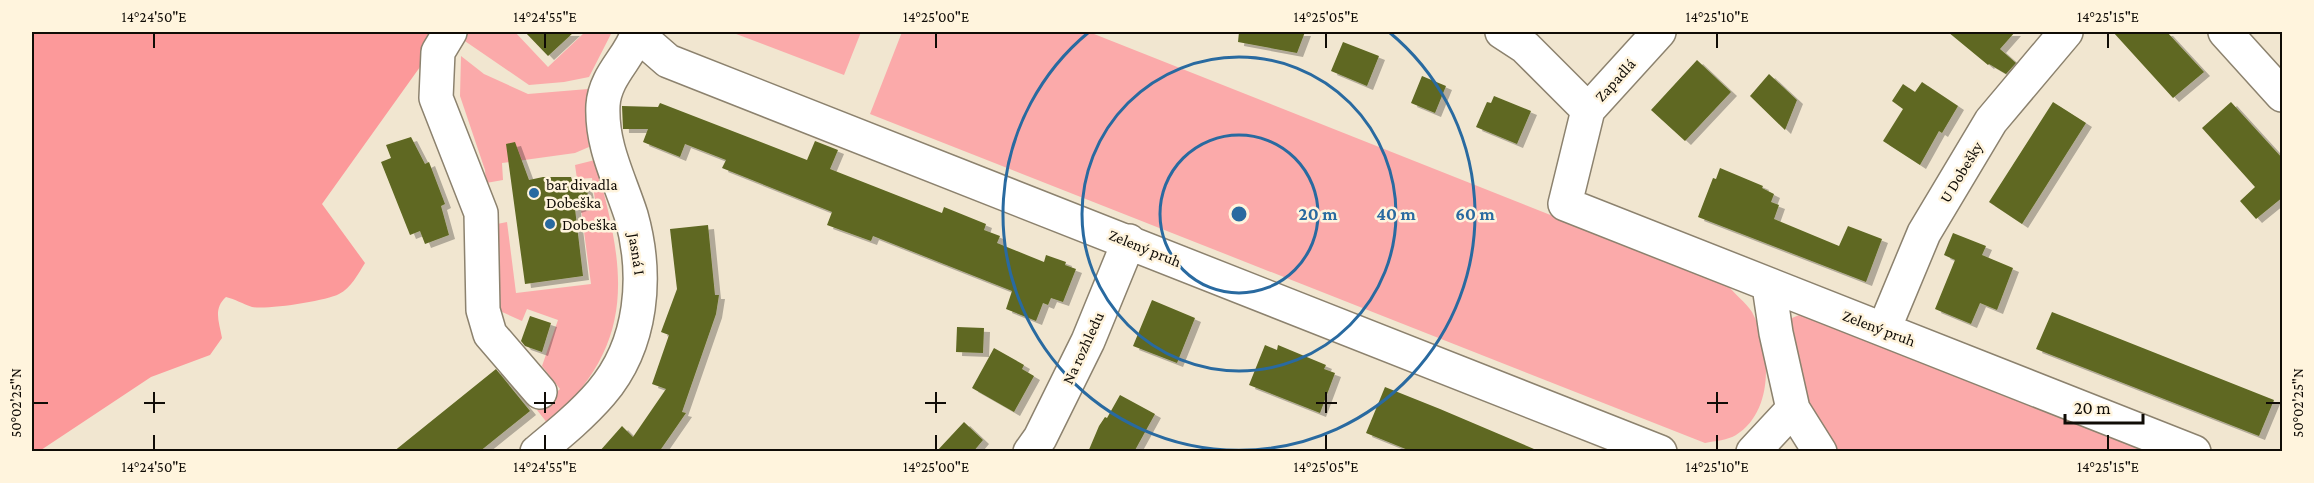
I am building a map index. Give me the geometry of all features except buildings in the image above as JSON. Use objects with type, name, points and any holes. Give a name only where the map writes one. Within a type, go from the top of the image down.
[{"type":"street","points":[[1502,32],[1525,47],[1588,110]]},
{"type":"street","name":"Zapadlá","points":[[1564,204],[1588,110],[1659,32]]},
{"type":"street","name":"U Dobešky","points":[[1884,329],[1924,233],[1990,121],[2066,32]]},
{"type":"street","points":[[2225,32],[2283,95]]},
{"type":"street","name":"Zelený pruh","points":[[637,33],[663,58],[1660,452]]},
{"type":"street","name":"Jasná I","points":[[537,452],[579,417],[603,391],[630,348],[643,286],[631,217],[607,150],[603,104],[610,78],[637,33]]},
{"type":"street","points":[[448,34],[438,52],[436,98],[481,213],[483,310],[490,334],[540,392]]},
{"type":"street","name":"Zelený pruh","points":[[1564,204],[2194,452]]},
{"type":"street","name":"Na rozhledu","points":[[1030,452],[1040,438],[1088,341],[1129,241]]},
{"type":"street","points":[[1769,286],[1776,333],[1793,409],[1820,452]]},
{"type":"street","points":[[1754,452],[1793,409]]},
{"type":"shaded area","points":[[32,32],[439,32],[440,39],[322,204],[365,263],[347,288],[332,297],[259,308],[226,297],[218,311],[222,338],[210,355],[151,377],[38,452],[32,451]]},
{"type":"shaded area","points":[[463,32],[515,32],[548,67],[585,32],[612,32],[589,77],[529,85],[459,37]]},
{"type":"shaded area","points":[[731,32],[861,32],[844,75]]},
{"type":"shaded area","points":[[902,32],[1089,32],[1727,285],[1752,312],[1763,343],[1766,378],[1758,411],[1749,424],[1736,435],[1705,443],[870,114]]},
{"type":"shaded area","points":[[461,56],[484,74],[528,94],[588,89],[586,110],[589,147],[575,153],[502,163],[503,180],[486,183],[485,170],[460,96]]},
{"type":"shaded area","points":[[595,160],[613,236],[618,270],[617,302],[611,333],[598,363],[578,393],[548,424],[537,410],[560,389],[542,366],[558,320],[527,309],[522,321],[500,311],[492,225],[507,222],[516,293],[591,284],[581,209],[596,207],[592,178],[577,179],[575,165]]},
{"type":"shaded area","points":[[1804,313],[2158,451],[1833,451],[1810,408],[1787,331],[1792,318]]},
{"type":"place","name":"bar divadla Dobeška","points":[[534,193]]},
{"type":"place","name":"Dobeška","points":[[550,224]]}]
